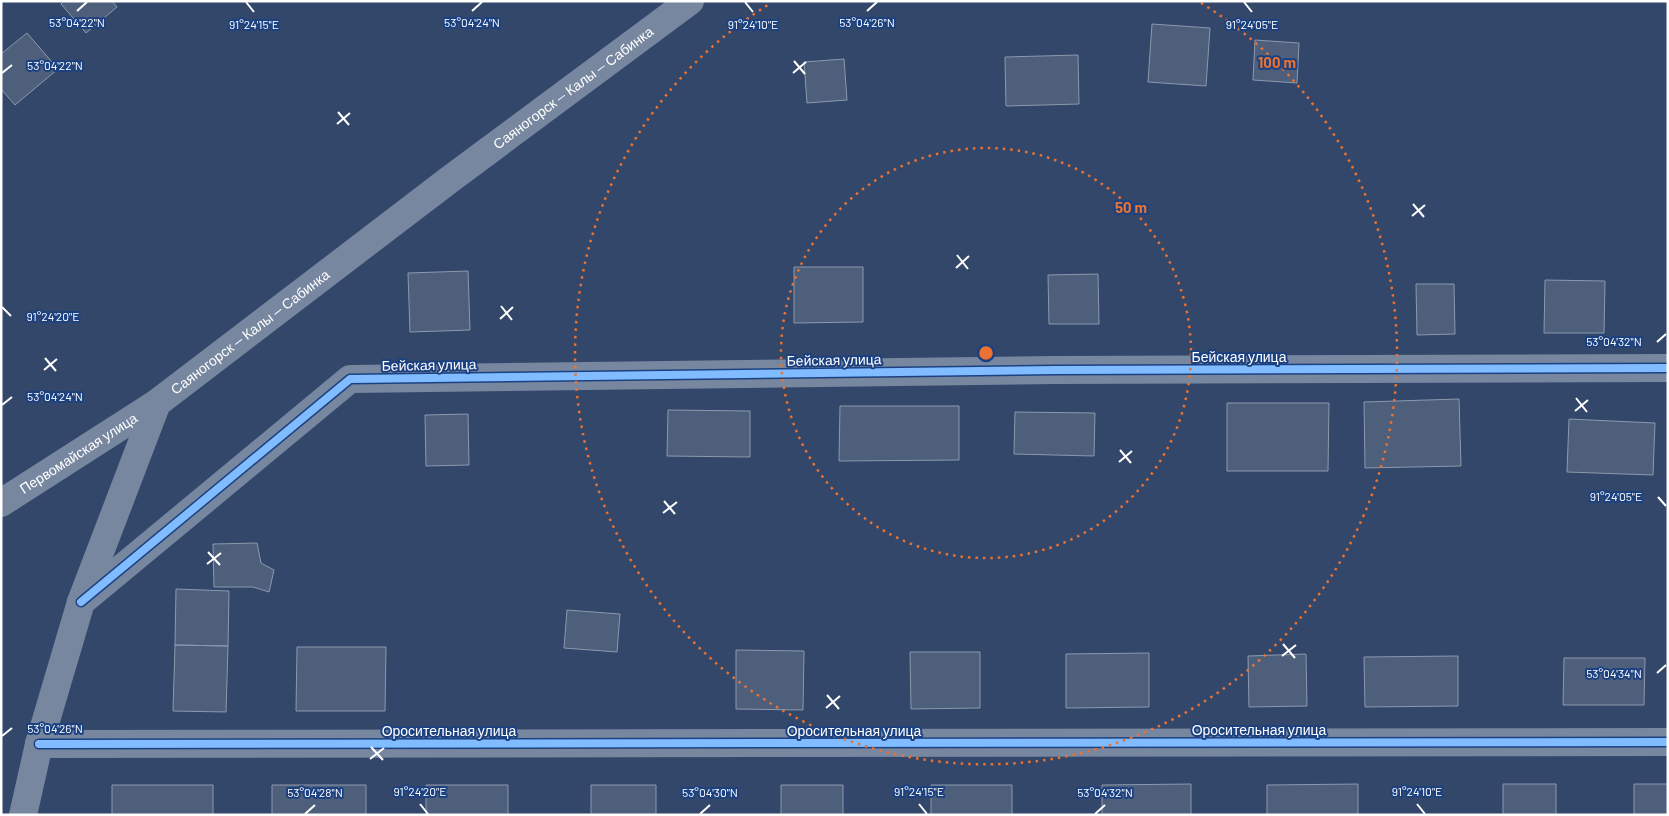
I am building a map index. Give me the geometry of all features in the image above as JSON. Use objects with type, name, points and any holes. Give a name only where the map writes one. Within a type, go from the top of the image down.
[{"type":"street","name":"Саяногорск — Калы — Сабинка","points":[[23,815],[40,744],[81,602],[157,403],[681,4]]},
{"type":"street","name":"Бейская улица","points":[[81,602],[350,379],[1056,370],[1668,368]]},
{"type":"street","name":"Первомайская улица","points":[[1,503],[157,403]]},
{"type":"street","name":"Оросительная улица","points":[[40,744],[1668,742]]},
{"type":"building","points":[[64,1],[112,1],[117,7],[86,33],[61,4]]},
{"type":"building","points":[[1152,24],[1210,28],[1206,86],[1148,82]]},
{"type":"building","points":[[27,33],[58,69],[15,105],[1,89],[1,54]]},
{"type":"building","points":[[1255,40],[1299,43],[1297,83],[1253,80]]},
{"type":"building","points":[[1078,55],[1079,104],[1006,106],[1005,57]]},
{"type":"building","points":[[844,59],[847,100],[807,103],[804,62]]},
{"type":"building","points":[[794,267],[863,267],[863,322],[794,323]]},
{"type":"building","points":[[468,271],[470,330],[410,332],[408,273]]},
{"type":"building","points":[[1098,274],[1099,324],[1049,324],[1048,275]]},
{"type":"building","points":[[1545,280],[1605,281],[1604,333],[1544,333]]},
{"type":"building","points":[[1416,284],[1454,284],[1455,334],[1417,335]]},
{"type":"building","points":[[1459,399],[1461,466],[1365,468],[1364,402]]},
{"type":"building","points":[[1227,403],[1329,403],[1328,471],[1227,471]]},
{"type":"building","points":[[840,406],[959,406],[959,460],[839,461]]},
{"type":"building","points":[[668,410],[750,411],[750,457],[667,456]]},
{"type":"building","points":[[1015,412],[1095,413],[1094,456],[1014,454]]},
{"type":"building","points":[[468,414],[469,465],[426,466],[425,415]]},
{"type":"building","points":[[1569,419],[1655,423],[1653,475],[1567,472]]},
{"type":"building","points":[[257,543],[261,563],[274,570],[269,592],[253,587],[214,587],[213,544]]},
{"type":"building","points":[[176,589],[229,591],[228,646],[175,645]]},
{"type":"building","points":[[567,610],[620,614],[617,652],[564,648]]},
{"type":"building","points":[[175,645],[228,646],[226,712],[173,711]]},
{"type":"building","points":[[297,647],[386,647],[385,711],[296,711]]},
{"type":"building","points":[[736,650],[804,651],[803,710],[736,709]]},
{"type":"building","points":[[910,652],[980,652],[980,708],[911,709]]},
{"type":"building","points":[[1149,653],[1149,707],[1066,708],[1066,654]]},
{"type":"building","points":[[1306,654],[1307,706],[1249,707],[1248,656]]},
{"type":"building","points":[[1458,656],[1458,706],[1365,707],[1364,657]]},
{"type":"building","points":[[1564,658],[1645,658],[1644,705],[1563,705]]},
{"type":"building","points":[[1191,784],[1191,815],[1102,815],[1102,785]]},
{"type":"building","points":[[1358,784],[1358,815],[1267,815],[1267,785]]},
{"type":"building","points":[[1503,784],[1556,784],[1556,815],[1503,815]]},
{"type":"building","points":[[1634,784],[1668,784],[1668,815],[1634,815]]},
{"type":"building","points":[[112,785],[213,785],[213,815],[112,815]]},
{"type":"building","points":[[272,785],[366,785],[366,815],[272,815]]},
{"type":"building","points":[[426,785],[508,785],[508,815],[426,815]]},
{"type":"building","points":[[591,785],[656,785],[656,815],[591,815]]},
{"type":"building","points":[[781,785],[843,785],[843,815],[781,815]]},
{"type":"building","points":[[931,785],[1012,785],[1012,815],[931,815]]},
{"type":"cycle path","points":[[81,602],[350,379],[1056,370],[1668,368]]},
{"type":"cycle path","points":[[39,744],[1668,742]]}]
